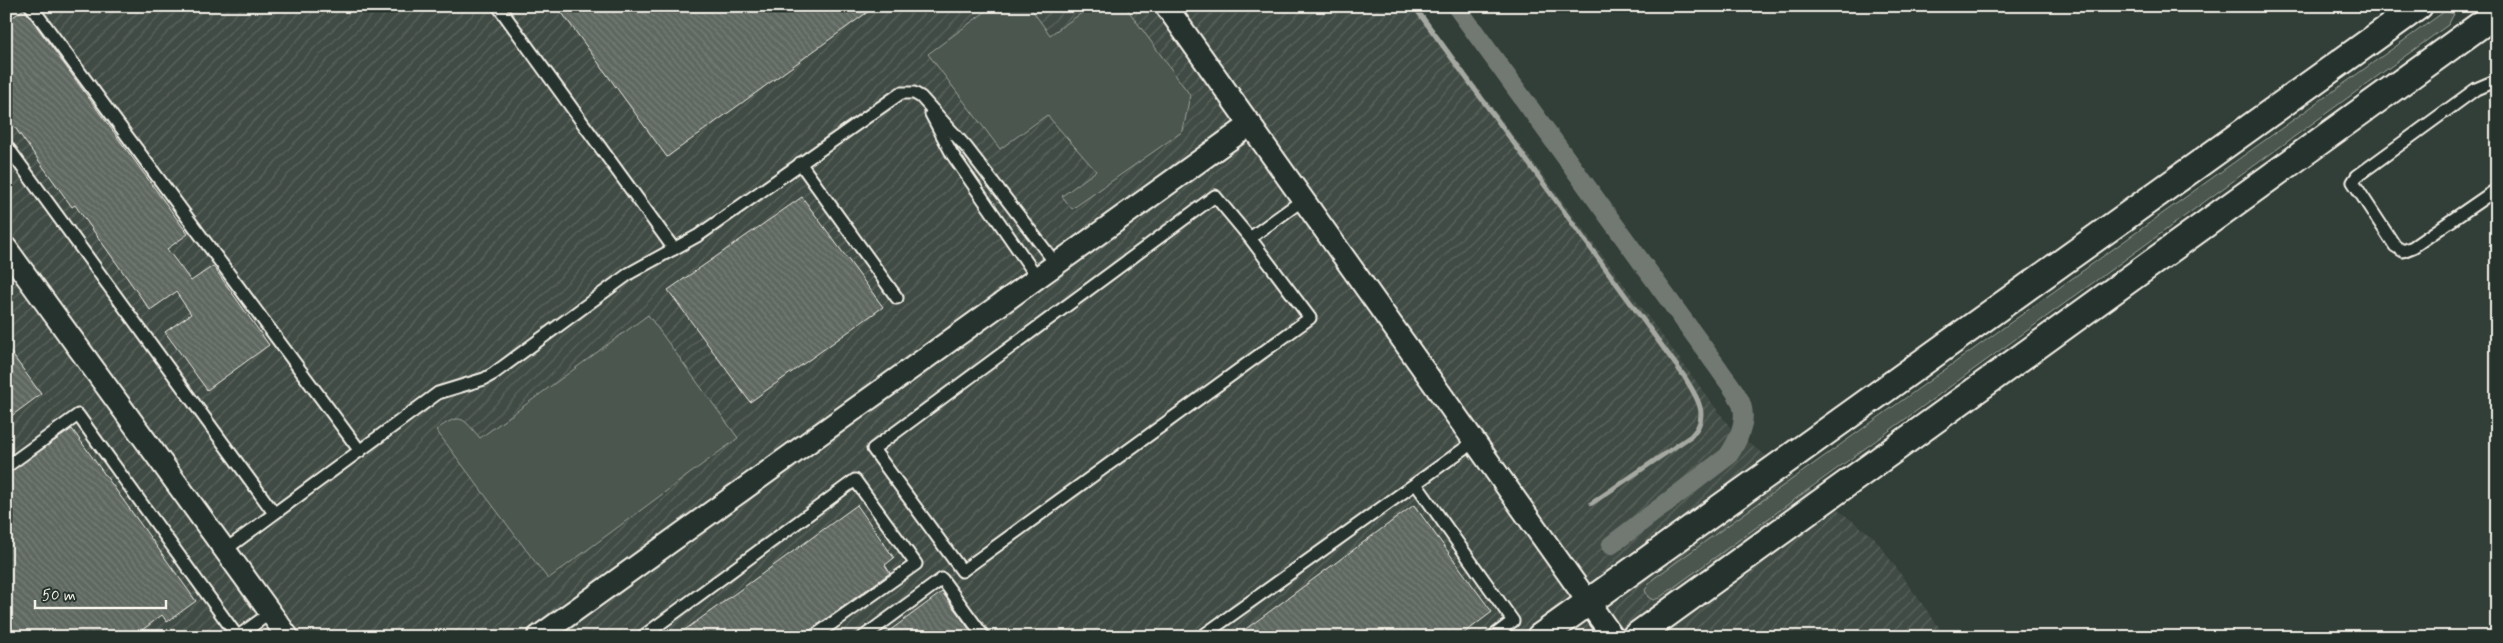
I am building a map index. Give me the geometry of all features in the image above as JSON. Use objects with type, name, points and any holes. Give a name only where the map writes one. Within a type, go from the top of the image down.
[{"type":"street","points":[[1166,6],[1613,637]]},
{"type":"street","points":[[1540,637],[2419,6]]},
{"type":"street","points":[[1635,637],[2497,13]]},
{"type":"street","points":[[538,637],[1251,124]]},
{"type":"street","points":[[6,248],[288,637]]},
{"type":"lane","points":[[31,6],[360,451]]},
{"type":"lane","points":[[498,6],[674,249]]},
{"type":"lane","points":[[2497,80],[2476,89],[2357,176],[2354,182],[2394,246],[2403,251],[2413,247],[2497,190]]},
{"type":"lane","points":[[225,550],[438,393],[484,379],[493,374],[630,273],[699,235],[901,93],[914,93],[967,148],[1056,264]]},
{"type":"lane","points":[[924,102],[952,154],[1037,277]]},
{"type":"lane","points":[[6,145],[274,513]]},
{"type":"lane","points":[[800,163],[897,298]]},
{"type":"lane","points":[[1215,196],[1250,238],[1310,318],[962,572],[873,449],[1215,196]]},
{"type":"lane","points":[[1250,238],[1304,199]]},
{"type":"lane","points":[[6,467],[78,415],[237,637],[270,613]]},
{"type":"lane","points":[[1201,637],[1475,442]]},
{"type":"lane","points":[[642,637],[856,480],[916,564],[813,637]]},
{"type":"lane","points":[[1416,484],[1513,621],[1492,637]]},
{"type":"lane","points":[[863,637],[942,579],[984,637]]},
{"type":"shaded area","points":[[6,6],[1417,6],[1733,431],[1874,537],[1946,637],[6,637]]},
{"type":"shaded area","points":[[993,6],[1029,6],[1050,35],[1083,12],[1079,6],[1125,6],[1190,95],[1183,131],[1072,209],[1062,196],[1096,171],[1047,115],[1000,149],[928,54]]},
{"type":"shaded area","points":[[2445,11],[2454,14],[2448,25],[1659,598],[1653,600],[1648,597],[1645,590],[1653,579]]},
{"type":"shaded area","points":[[648,315],[738,438],[548,579],[436,430],[444,424],[461,419],[480,438]]},
{"type":"building","points":[[557,6],[876,6],[667,157]]},
{"type":"building","points":[[24,9],[188,234],[167,249],[191,281],[213,266],[269,345],[207,390],[165,332],[191,314],[176,292],[150,310],[75,205],[72,207],[6,115],[6,22]]},
{"type":"building","points":[[802,197],[883,307],[750,402],[668,290]]},
{"type":"building","points":[[6,346],[41,394],[6,420]]},
{"type":"building","points":[[72,429],[196,601],[167,622],[162,615],[133,637],[6,637],[6,474]]},
{"type":"building","points":[[857,505],[894,558],[885,565],[890,573],[806,635],[675,637]]},
{"type":"building","points":[[1414,505],[1492,612],[1459,637],[1235,637]]},
{"type":"building","points":[[942,592],[975,637],[881,637]]},
{"type":"waterway","points":[[1414,6],[1684,376],[1700,406],[1700,421],[1697,429],[1691,436],[1592,503]]},
{"type":"waterway","points":[[1456,6],[1732,387],[1742,406],[1742,425],[1738,439],[1728,456],[1611,545]]}]
